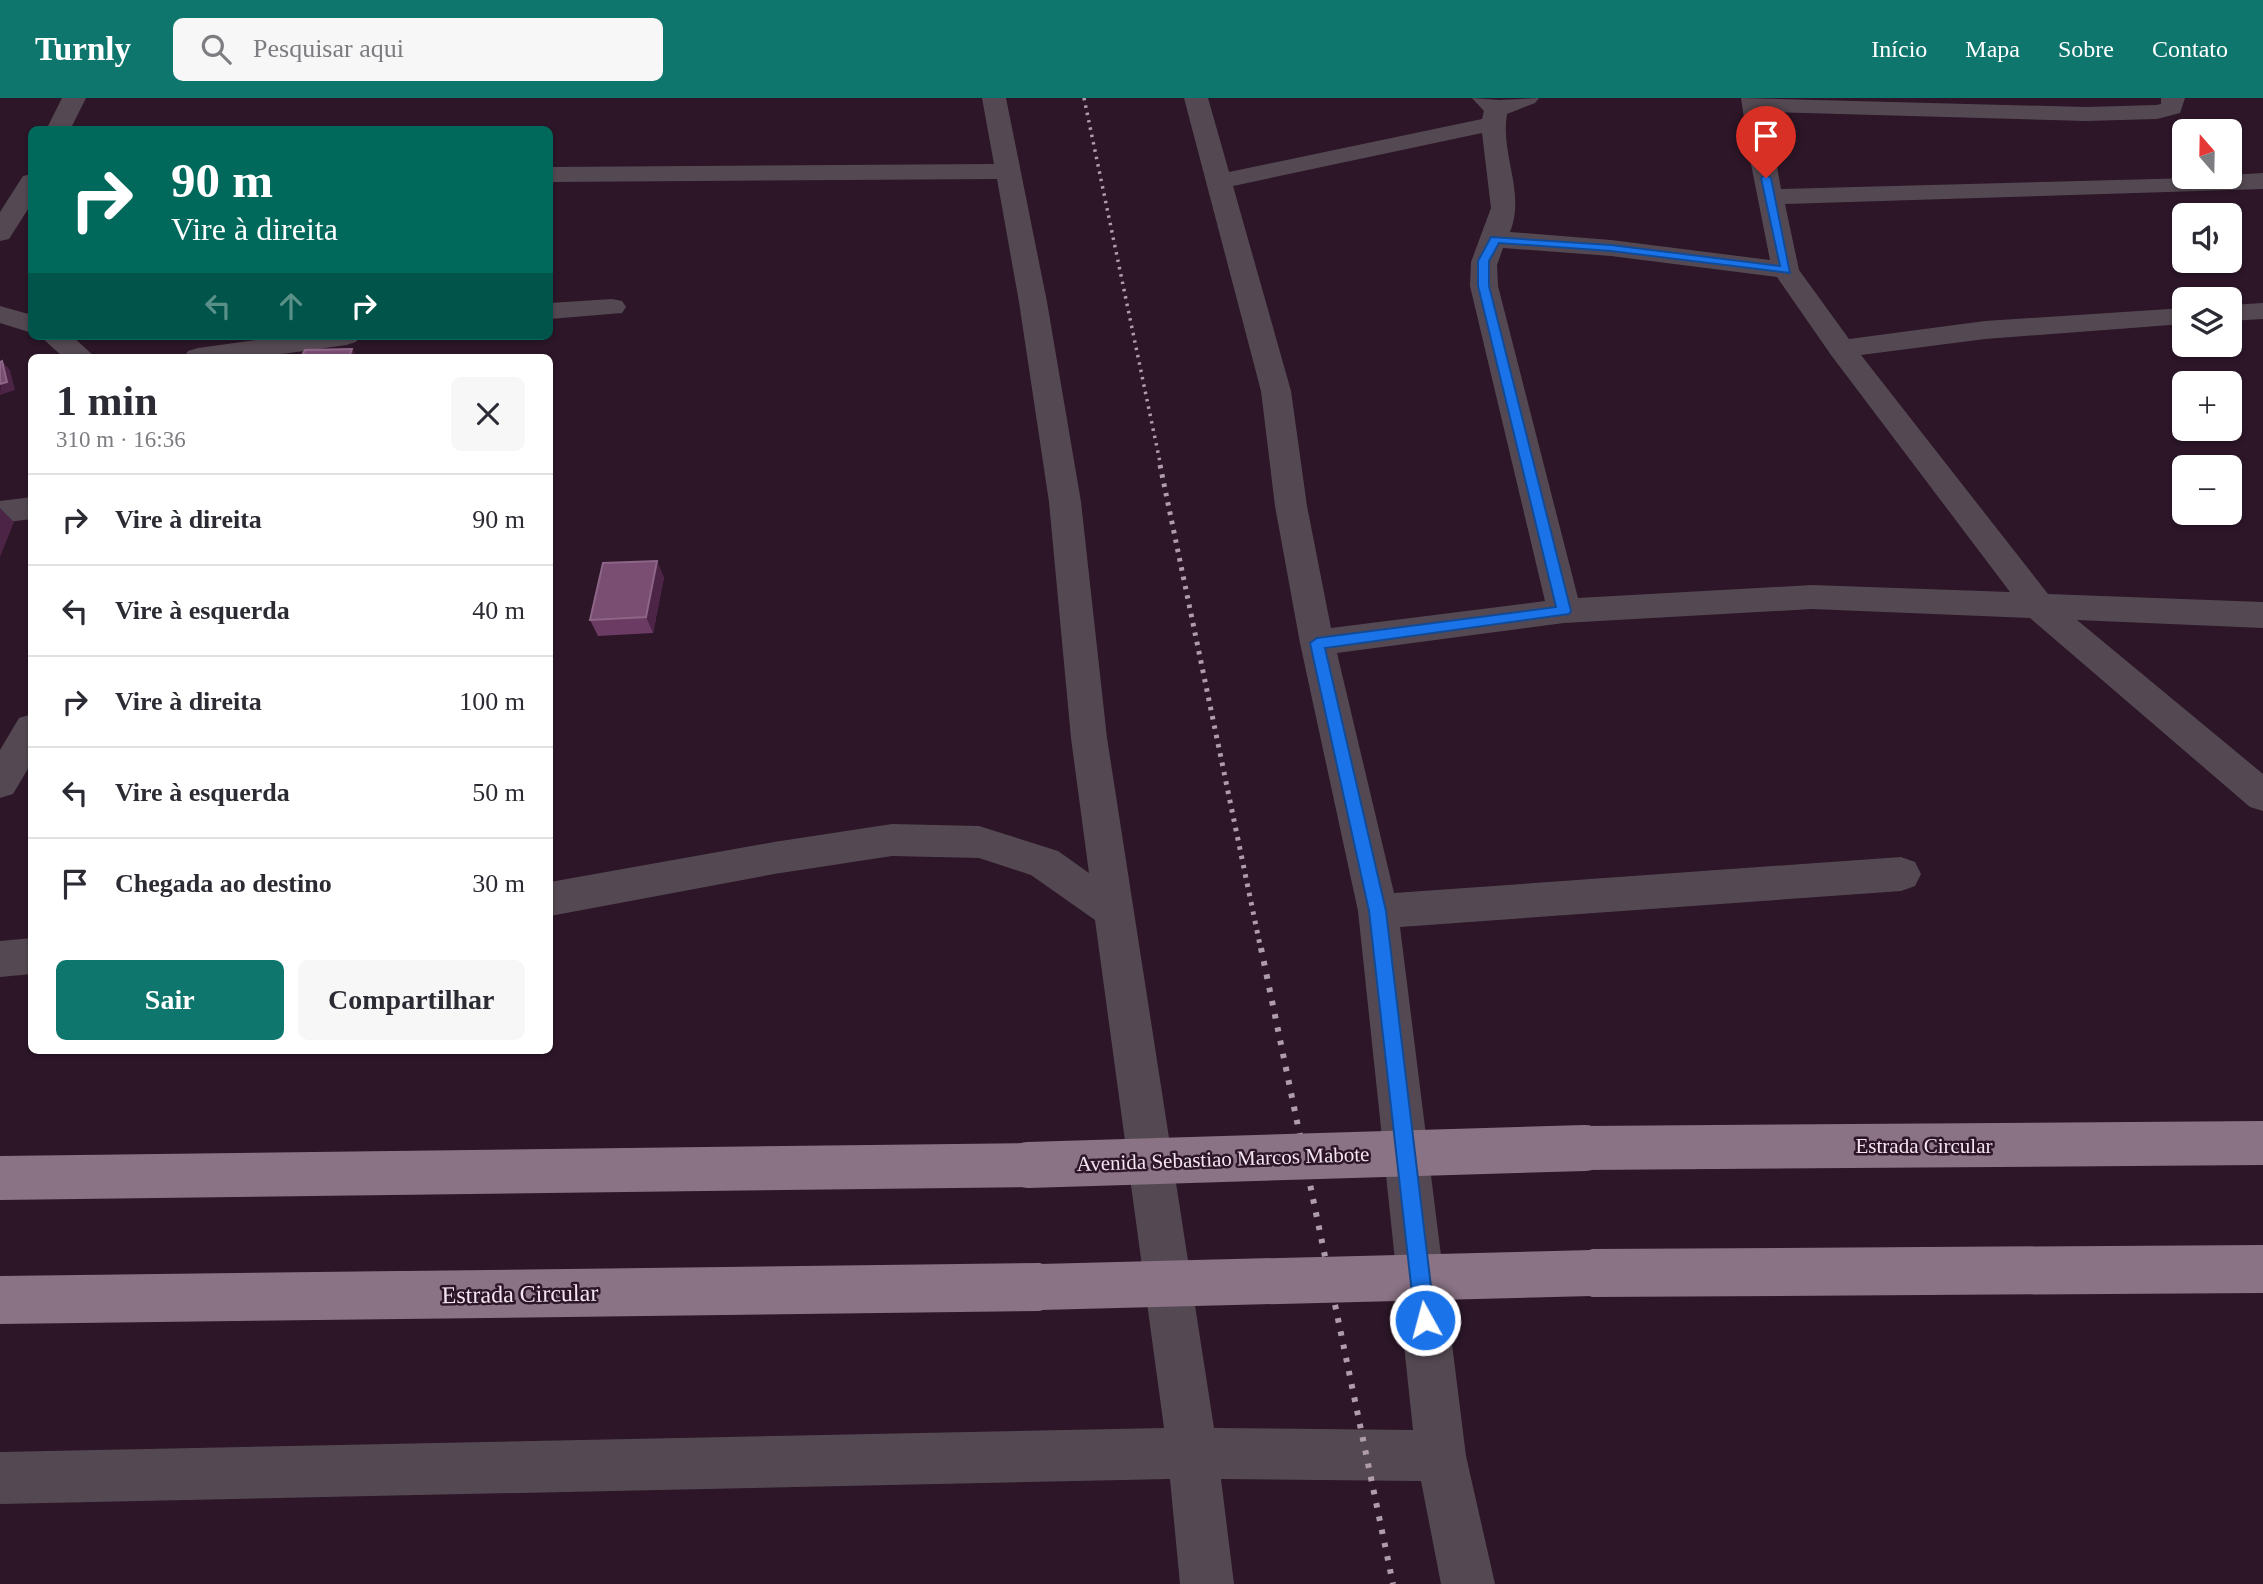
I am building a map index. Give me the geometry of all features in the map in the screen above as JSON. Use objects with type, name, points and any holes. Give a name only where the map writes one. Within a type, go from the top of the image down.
[{"type":"main road","name":"Estrada Circular","points":[[1585,1149],[2263,1143]]},
{"type":"main road","name":"Avenida Sebastiao Marcos Mabote","points":[[0,1178],[1028,1165],[1585,1149]]},
{"type":"main road","name":"Estrada Circular","points":[[0,1300],[1040,1287],[1592,1273],[2263,1269]]},
{"type":"street","points":[[60,126],[75,98]]},
{"type":"street","points":[[994,98],[1009,171],[1065,502],[1089,738],[1193,1453],[1208,1584]]},
{"type":"street","points":[[1196,98],[1276,391],[1291,506],[1317,643],[1378,911],[1441,1456],[1468,1584]]},
{"type":"street","points":[[1218,182],[1491,111],[1527,98]]},
{"type":"street","points":[[2174,98],[2172,108],[2157,112],[2086,114],[1754,101],[1770,197],[1786,270],[1841,349],[2039,608],[2263,796]]},
{"type":"street","points":[[1491,111],[1504,193],[1504,212],[1495,239],[1483,261],[1483,286],[1564,611]]},
{"type":"street","points":[[553,175],[1009,171]]},
{"type":"street","points":[[0,233],[28,188]]},
{"type":"street","points":[[1770,197],[2258,188]]},
{"type":"street","points":[[1495,239],[1611,248],[1786,270]]},
{"type":"street","points":[[553,311],[612,307]]},
{"type":"street","points":[[2242,312],[2263,311]]},
{"type":"street","points":[[0,314],[28,324]]},
{"type":"street","points":[[1841,349],[1985,330],[2172,317]]},
{"type":"street","points":[[59,340],[77,354]]},
{"type":"street","points":[[219,354],[318,340]]},
{"type":"street","points":[[0,512],[28,508]]},
{"type":"street","points":[[1317,643],[1564,611],[1812,597],[2263,615]]},
{"type":"street","points":[[0,783],[28,734]]},
{"type":"street","points":[[553,898],[774,858],[892,840],[966,841],[979,842],[1044,863],[1115,912]]},
{"type":"street","points":[[1378,911],[1901,874]]},
{"type":"street","points":[[0,959],[28,956]]},
{"type":"street","points":[[0,1478],[1193,1453],[1441,1456]]},
{"type":"building","points":[[352,349],[350,354],[303,354],[305,350]]},
{"type":"building","points":[[2,361],[7,382],[0,384],[0,362]]},
{"type":"building","points":[[657,561],[646,617],[590,620],[603,563]]},
{"type":"railway","points":[[1084,98],[1161,467]]},
{"type":"railway","points":[[1160,465],[1261,950]]},
{"type":"railway","points":[[1261,948],[1393,1584]]},
{"type":"route","points":[[1425,1320],[1378,911],[1317,643],[1564,611],[1512,394],[1491,323],[1483,286],[1483,261],[1495,239],[1611,248],[1786,270],[1766,178]]}]
